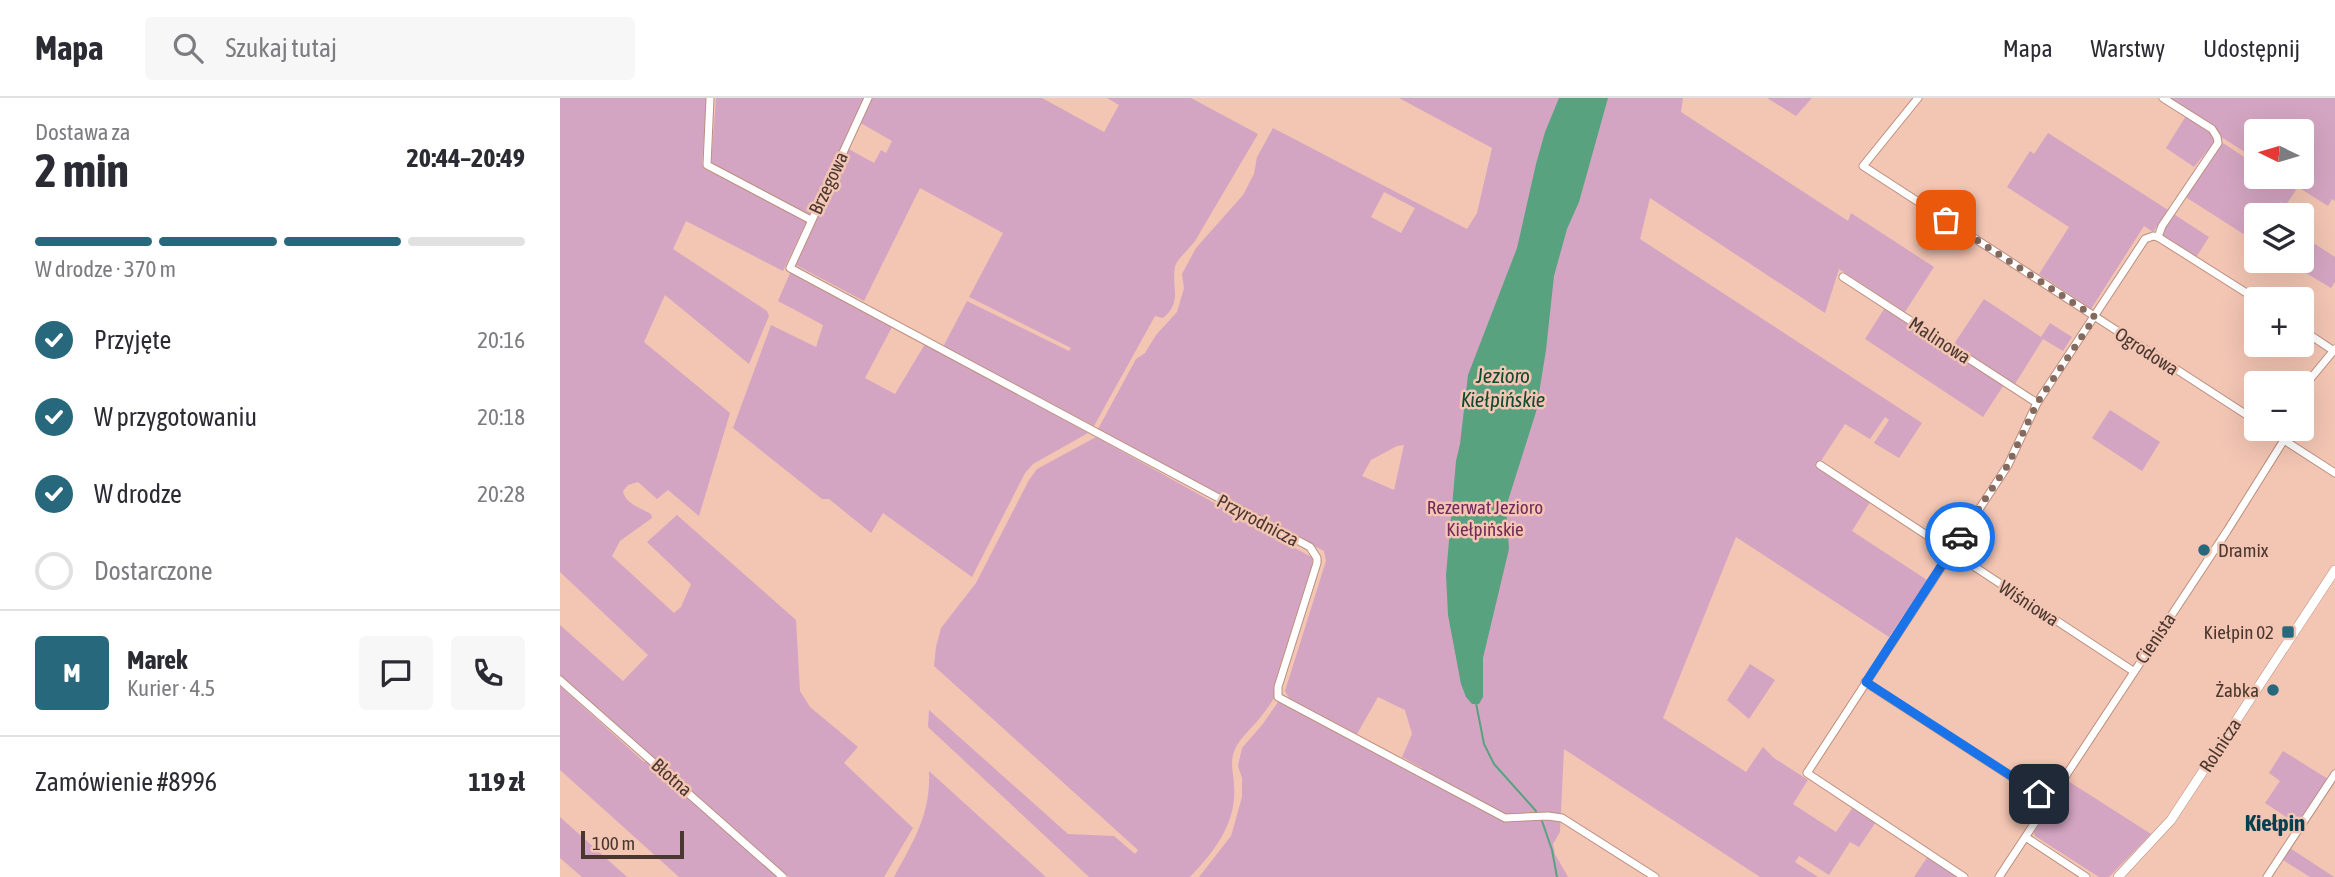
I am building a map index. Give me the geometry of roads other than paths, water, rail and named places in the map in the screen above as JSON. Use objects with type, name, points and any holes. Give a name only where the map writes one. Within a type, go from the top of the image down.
[{"type":"street","points":[[710,98],[707,166],[811,220]]},
{"type":"street","name":"Brzegowa","points":[[790,268],[868,98]]},
{"type":"street","name":"Ogrodowa","points":[[1918,98],[1863,166],[2244,413]]},
{"type":"street","points":[[2158,237],[2162,226],[2218,144],[2212,130],[2163,98]]},
{"type":"street","points":[[1964,877],[1807,773],[2008,465],[2037,403],[2145,239],[2158,237],[2244,291]]},
{"type":"street","name":"Przyrodnicza","points":[[790,268],[1310,547],[1317,563],[1278,687],[1278,697],[1505,818],[1562,818],[1655,877]]},
{"type":"street","name":"Malinowa","points":[[1843,277],[2037,403]]},
{"type":"street","points":[[2314,337],[2334,350],[2314,374]]},
{"type":"street","name":"Cienista","points":[[1999,877],[2227,531],[2280,441]]},
{"type":"street","points":[[2287,441],[2335,472]]},
{"type":"street","name":"Wiśniowa","points":[[1821,465],[2133,671]]},
{"type":"street","name":"Rolnicza","points":[[2118,877],[2171,820],[2335,570]]},
{"type":"street","name":"Błotna","points":[[560,680],[783,877]]},
{"type":"street","points":[[1866,682],[2049,801]]},
{"type":"street","points":[[2267,877],[2335,774]]},
{"type":"street","points":[[2027,838],[2086,877]]},
{"type":"water","name":"Jezioro Kiełpińskie","points":[[1559,98],[1608,98],[1579,202],[1567,229],[1554,276],[1536,412],[1506,507],[1509,549],[1483,658],[1483,697],[1479,704],[1472,704],[1461,684],[1448,615],[1446,575],[1456,461],[1468,375],[1517,248],[1536,164]]},
{"type":"waterway","points":[[1476,703],[1484,744],[1494,764],[1536,811]]},
{"type":"waterway","points":[[1542,821],[1552,850],[1557,877]]},
{"type":"place","name":"Dramix","points":[[2204,550]]},
{"type":"place","name":"Kiełpin 02","points":[[2288,632]]},
{"type":"place","name":"Żabka","points":[[2273,690]]},
{"type":"district","name":"Kiełpin","points":[[2275,823]]},
{"type":"park label","name":"Rezerwat Jezioro Kiełpińskie","points":[[1485,518]]}]
